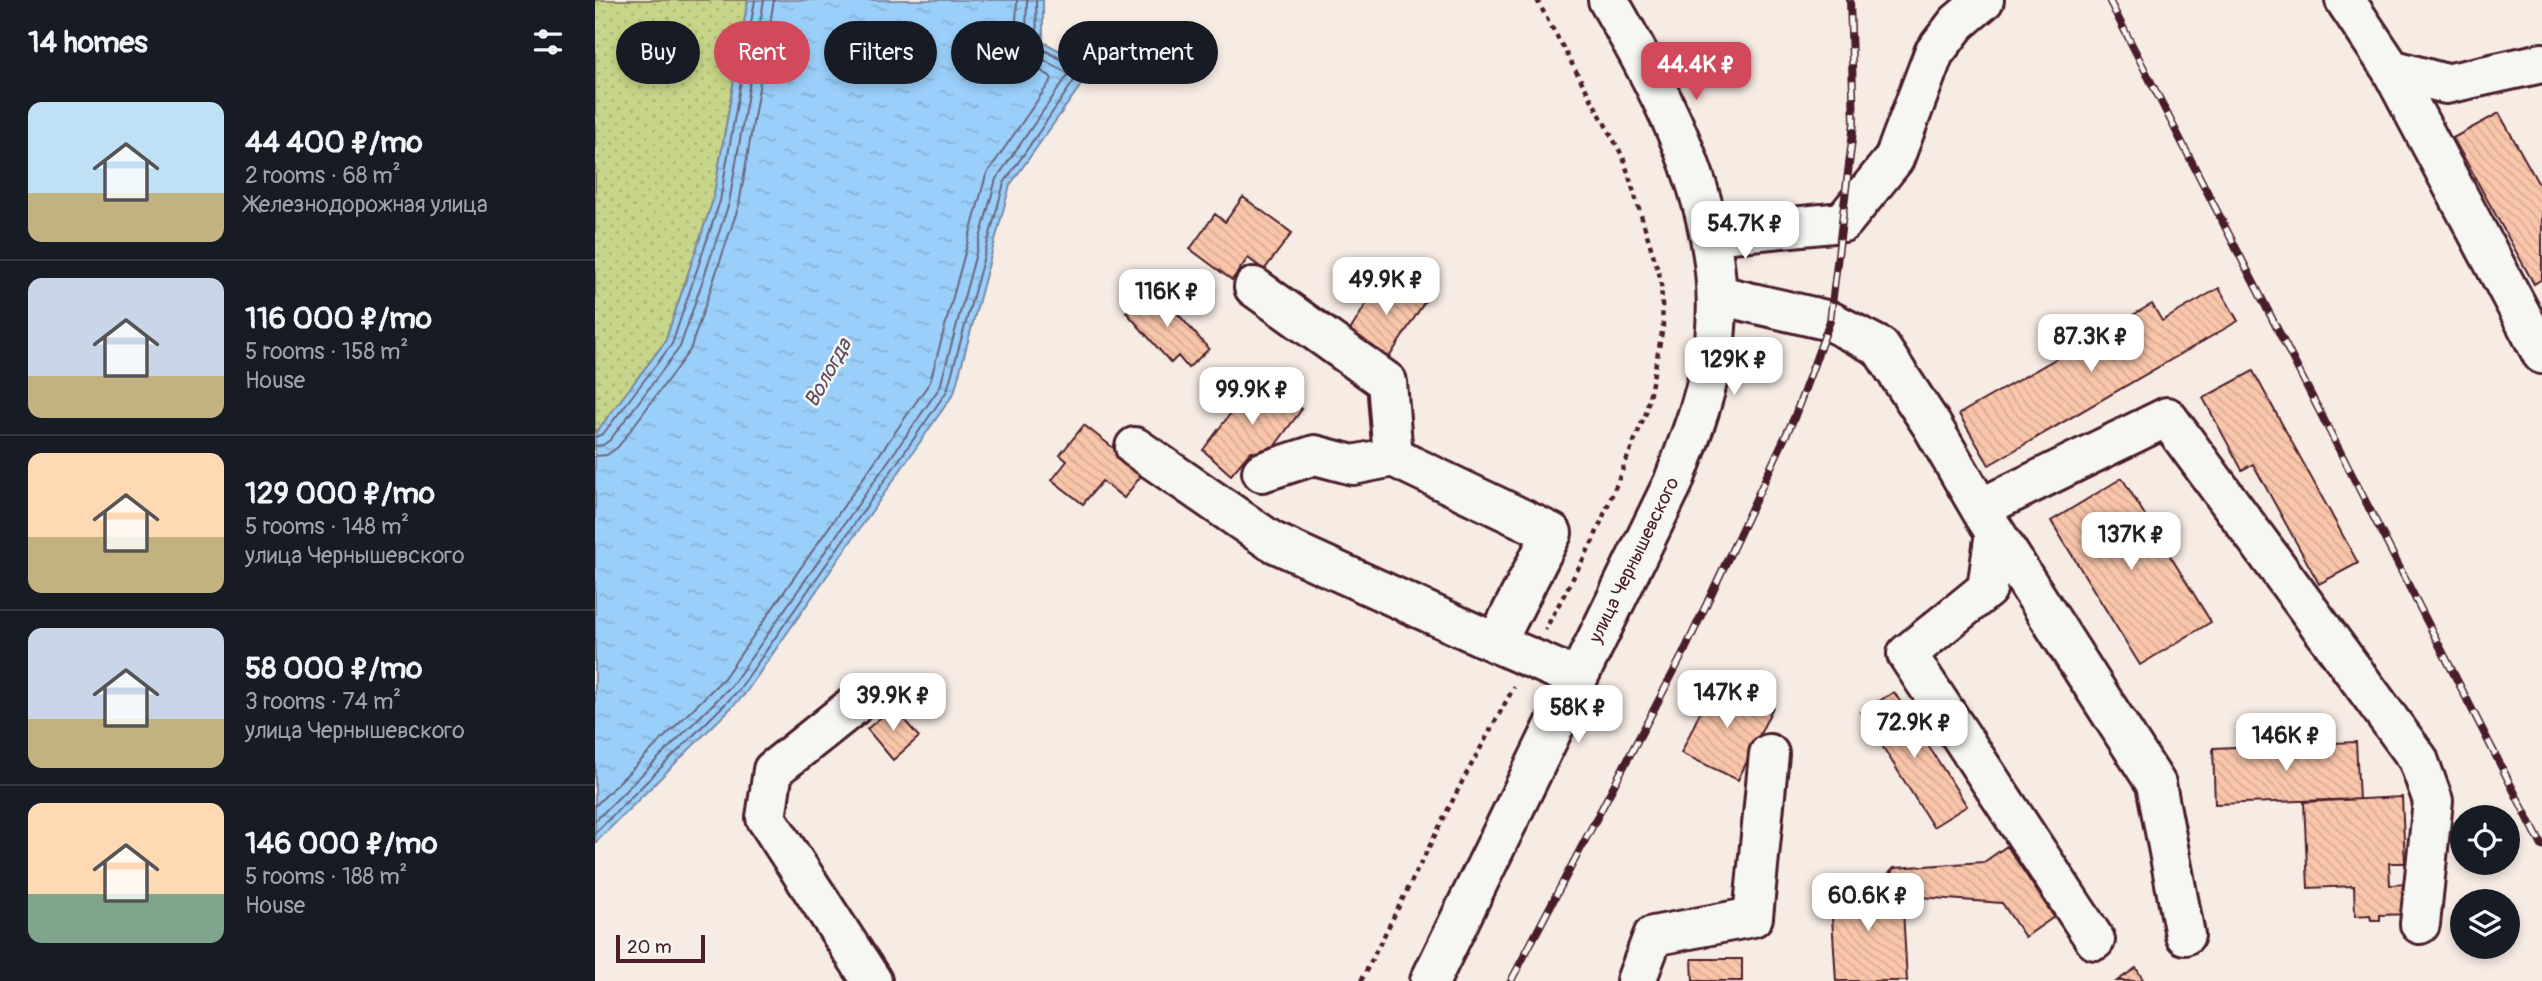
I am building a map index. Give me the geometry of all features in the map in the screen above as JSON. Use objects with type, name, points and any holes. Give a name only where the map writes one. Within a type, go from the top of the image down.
[{"type":"main road","name":"улица Чернышевского","points":[[1430,981],[1673,482],[1707,384],[1715,341],[1718,295],[1710,235],[1696,180],[1672,121],[1638,52],[1608,0]]},
{"type":"main road","points":[[1710,235],[1843,222],[1894,159],[1934,53],[1957,23],[1984,0]]},
{"type":"main road","points":[[2345,0],[2391,69],[2542,354]]},
{"type":"main road","points":[[2391,69],[2446,84],[2542,63]]},
{"type":"main road","points":[[1254,287],[1387,382],[1393,457]]},
{"type":"main road","points":[[1718,295],[1830,321],[1880,347],[2156,784],[2185,935]]},
{"type":"main road","points":[[1988,520],[2167,417],[2418,759],[2433,801],[2420,924]]},
{"type":"main road","points":[[1135,447],[1271,541],[1577,678]]},
{"type":"main road","points":[[1262,472],[1315,455],[1353,465],[1393,457],[1552,533],[1496,643]]},
{"type":"main road","points":[[1988,520],[1987,589],[1907,654],[2095,940]]},
{"type":"main road","points":[[852,707],[773,771],[766,818],[872,981]]},
{"type":"main road","points":[[1636,981],[1653,936],[1753,917],[1769,754]]},
{"type":"green space","points":[[595,0],[748,0],[744,21],[714,21],[714,84],[733,84],[713,200],[665,342],[595,434]]},
{"type":"water","name":"Вологда","points":[[748,0],[1043,0],[1043,21],[951,21],[951,84],[1044,84],[1044,43],[1058,50],[1058,84],[1082,84],[1010,185],[954,393],[744,695],[595,843],[595,434],[665,342],[713,200],[733,84],[810,84],[810,21],[744,21]]},
{"type":"building","points":[[2499,113],[2542,190],[2542,279],[2534,284],[2453,138]]},
{"type":"building","points":[[1243,197],[1292,233],[1264,270],[1248,258],[1232,280],[1190,249],[1215,214],[1225,222]]},
{"type":"building","points":[[1385,273],[1427,298],[1388,359],[1346,337]]},
{"type":"building","points":[[1154,287],[1209,349],[1188,368],[1178,356],[1171,363],[1126,312]]},
{"type":"building","points":[[2219,288],[2238,321],[1989,465],[1959,414],[2152,304],[2162,321]]},
{"type":"building","points":[[2253,371],[2358,563],[2319,584],[2253,464],[2242,470],[2203,398]]},
{"type":"building","points":[[1257,378],[1302,409],[1265,459],[1251,451],[1231,475],[1203,450]]},
{"type":"building","points":[[1084,425],[1144,472],[1124,498],[1102,481],[1083,504],[1052,480],[1067,461],[1060,455]]},
{"type":"building","points":[[2122,478],[2211,622],[2140,665],[2051,521]]},
{"type":"building","points":[[1715,680],[1773,707],[1738,780],[1681,753]]},
{"type":"building","points":[[1894,692],[1967,806],[1933,827],[1861,712]]},
{"type":"building","points":[[893,707],[919,737],[893,760],[867,729]]},
{"type":"building","points":[[2356,742],[2359,799],[2215,804],[2213,748]]},
{"type":"building","points":[[2402,797],[2405,863],[2389,863],[2390,885],[2408,884],[2410,914],[2380,915],[2380,920],[2371,920],[2370,915],[2355,916],[2354,886],[2308,888],[2304,802]]},
{"type":"building","points":[[2007,846],[2054,917],[2025,937],[2002,903],[1893,895],[1892,873],[1880,883],[1894,868],[1984,862]]},
{"type":"building","points":[[1892,873],[1893,895],[1903,910],[1907,981],[1836,981],[1830,886],[1880,883]]},
{"type":"building","points":[[1692,959],[1742,959],[1742,981],[1693,981]]},
{"type":"building","points":[[2136,968],[2144,981],[2117,981]]},
{"type":"railway","points":[[1511,981],[1683,654],[1794,418],[1830,321],[1854,123],[1850,0]]},
{"type":"railway","points":[[2109,0],[2542,846]]}]
